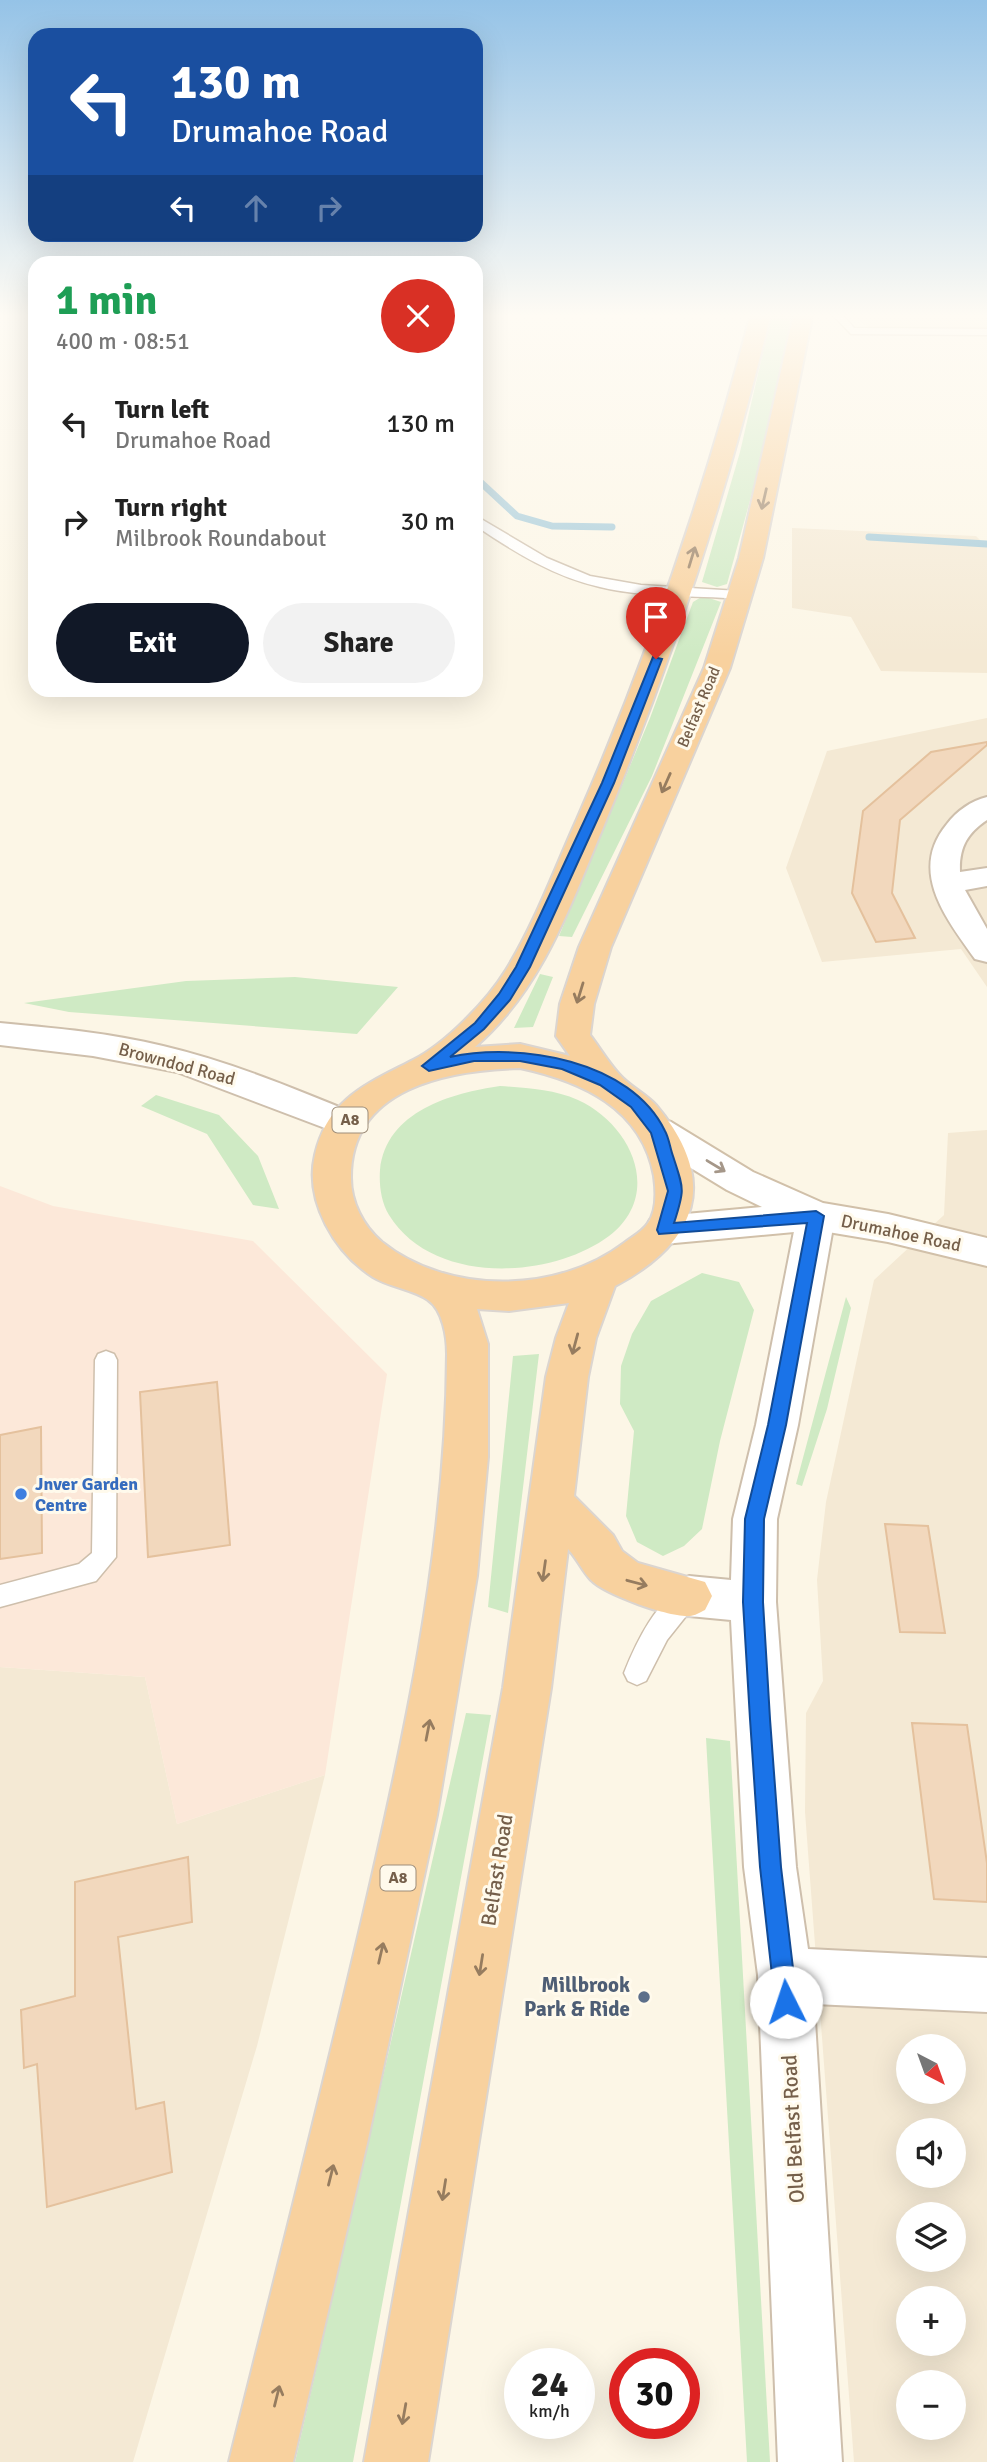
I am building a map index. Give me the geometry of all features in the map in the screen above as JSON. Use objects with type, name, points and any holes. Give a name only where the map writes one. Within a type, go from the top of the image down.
[{"type":"highway","name":"A8","points":[[429,1066],[474,1057],[520,1056],[565,1065],[606,1082],[636,1104],[658,1131],[676,1191],[664,1230],[630,1262],[598,1280],[550,1291],[497,1297],[444,1290],[387,1267],[365,1250],[348,1231],[336,1210],[330,1188],[332,1155],[346,1124],[367,1100],[386,1087],[429,1066],[480,1026],[505,997],[523,967],[608,783],[682,590],[732,428]]},
{"type":"highway","name":"Belfast Road","points":[[606,1082],[573,1036],[577,1004],[594,947],[716,668],[751,558],[779,428]]},
{"type":"highway","name":"Belfast Road","points":[[396,2462],[527,1688],[553,1504],[567,1377],[576,1338],[598,1280]]},
{"type":"highway","name":"A8","points":[[261,2462],[339,2139],[412,1815],[452,1590],[466,1457],[468,1344],[461,1317],[444,1290]]},
{"type":"highway","points":[[553,1504],[597,1549],[606,1564],[625,1580],[689,1596]]},
{"type":"street","points":[[987,806],[965,822],[948,844],[942,864],[946,884],[987,952]]},
{"type":"street","points":[[946,884],[987,877]]},
{"type":"street","name":"Browndod Road","points":[[0,1034],[83,1042],[186,1063],[229,1077],[346,1124]]},
{"type":"street","name":"Drumahoe Road","points":[[658,1131],[740,1181],[816,1216]]},
{"type":"street","name":"Drumahoe Road","points":[[664,1230],[816,1216],[888,1228],[987,1252]]},
{"type":"street","name":"Old Belfast Road","points":[[810,2462],[785,1975],[770,1867],[753,1602],[755,1519],[777,1425],[816,1216]]},
{"type":"street","points":[[689,1596],[753,1602]]},
{"type":"street","points":[[785,1975],[987,1985]]},
{"type":"lane","points":[[483,524],[548,564],[585,579],[611,585],[739,595]]},
{"type":"lane","points":[[0,1596],[86,1573],[104,1557],[106,1360]]},
{"type":"lane","points":[[637,1673],[644,1650],[662,1622],[689,1596]]},
{"type":"shaded area","points":[[792,528],[976,536],[987,547],[987,673],[881,671],[851,617],[792,608]]},
{"type":"shaded area","points":[[987,718],[987,987],[961,949],[822,962],[786,868],[827,751]]},
{"type":"shaded area","points":[[987,1130],[987,2462],[854,2462],[805,1812],[806,1713],[823,1681],[817,1580],[826,1502],[874,1280],[944,1215],[948,1133]]},
{"type":"shaded area","points":[[0,1186],[53,1206],[253,1241],[387,1374],[325,1775],[177,1824],[145,1677],[0,1667]]},
{"type":"shaded area","points":[[0,1667],[145,1677],[177,1824],[325,1775],[257,2046],[133,2462],[0,2462]]},
{"type":"green space","points":[[746,428],[768,428],[727,584],[717,587],[702,582]]},
{"type":"green space","points":[[703,596],[721,602],[652,776],[572,937],[559,936],[650,718],[693,602]]},
{"type":"green space","points":[[540,974],[553,977],[533,1027],[514,1028]]},
{"type":"green space","points":[[295,977],[398,987],[357,1034],[69,1012],[24,1003],[186,981]]},
{"type":"green space","points":[[500,1086],[530,1088],[569,1096],[597,1111],[613,1125],[626,1143],[634,1161],[637,1181],[635,1200],[626,1219],[609,1236],[584,1251],[556,1261],[525,1267],[493,1268],[462,1264],[433,1254],[408,1238],[389,1215],[381,1193],[380,1170],[385,1150],[395,1133],[408,1119],[424,1108],[462,1094]]},
{"type":"green space","points":[[156,1095],[219,1115],[258,1156],[279,1209],[253,1205],[207,1134],[141,1106]]},
{"type":"green space","points":[[702,1273],[739,1282],[754,1310],[720,1441],[702,1529],[684,1546],[663,1556],[637,1542],[626,1516],[634,1431],[620,1404],[621,1366],[632,1334],[651,1301]]},
{"type":"green space","points":[[846,1297],[851,1308],[827,1409],[802,1486],[796,1484]]},
{"type":"green space","points":[[539,1354],[508,1613],[488,1607],[513,1356]]},
{"type":"green space","points":[[466,1713],[491,1715],[353,2462],[295,2462]]},
{"type":"green space","points":[[706,1738],[730,1741],[770,2462],[747,2462]]},
{"type":"building","points":[[987,742],[987,745],[900,820],[892,893],[915,938],[876,942],[852,893],[863,811],[931,752]]},
{"type":"building","points":[[217,1382],[230,1545],[148,1557],[140,1392]]},
{"type":"building","name":"Jnver Garden Centre","points":[[41,1427],[42,1553],[0,1559],[0,1435]]},
{"type":"building","points":[[885,1524],[928,1526],[945,1633],[900,1632]]},
{"type":"building","points":[[912,1723],[967,1725],[987,1863],[987,1902],[934,1899]]},
{"type":"building","points":[[188,1857],[192,1922],[118,1937],[136,2109],[164,2102],[172,2172],[47,2207],[37,2064],[24,2068],[21,2010],[75,1996],[75,1882]]},
{"type":"waterway","points":[[483,484],[517,516],[552,526],[612,527]]},
{"type":"waterway","points":[[869,537],[987,544]]},
{"type":"place","name":"Jnver Garden Centre","points":[[21,1494]]},
{"type":"place","name":"Millbrook Park & Ride","points":[[644,1997]]},
{"type":"route","points":[[656,659],[608,783],[523,967],[505,997],[480,1026],[429,1066],[474,1057],[520,1056],[565,1065],[606,1082],[636,1104],[658,1131],[676,1191],[664,1230],[816,1216],[777,1425],[755,1519],[753,1602],[760,1719],[770,1867],[785,1975],[786,2002]]}]
